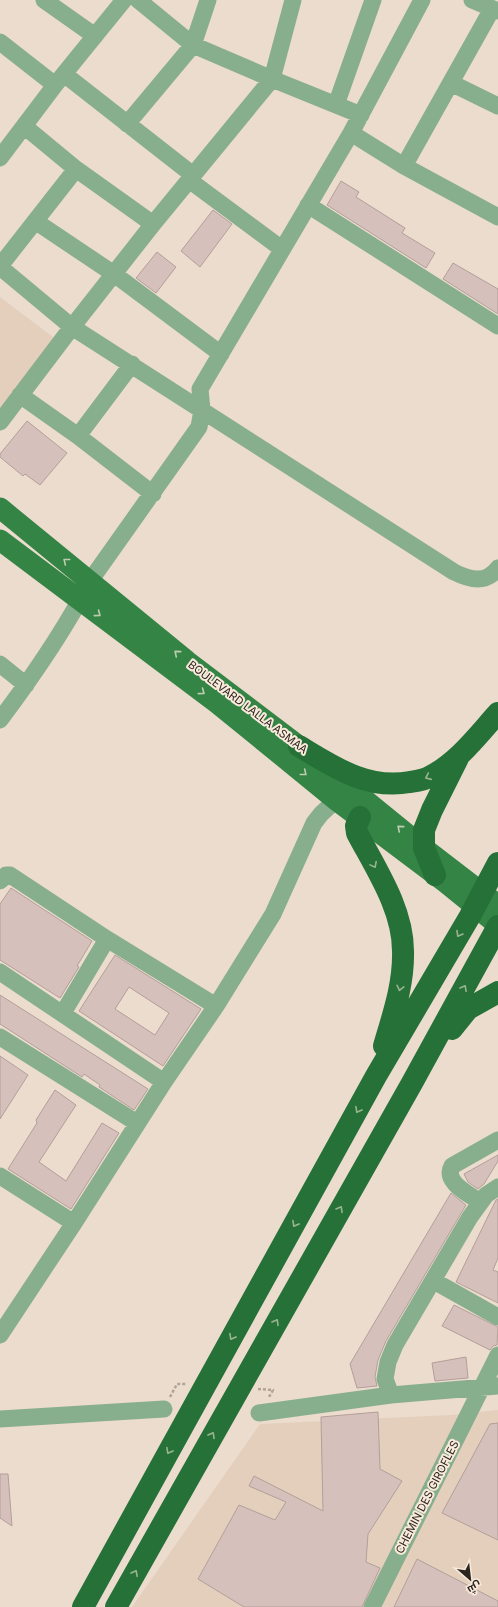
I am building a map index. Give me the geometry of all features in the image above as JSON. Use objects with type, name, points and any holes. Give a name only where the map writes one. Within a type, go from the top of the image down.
[{"type":"highway","points":[[299,746],[336,768],[361,779],[383,783],[404,783],[431,776],[459,756],[498,713]]},
{"type":"highway","points":[[444,876],[424,848],[423,837],[425,824],[459,756]]},
{"type":"highway","points":[[365,809],[356,826],[357,833],[394,906],[404,949],[401,985],[376,1076]]},
{"type":"highway","points":[[83,1607],[376,1076],[470,916],[498,863]]},
{"type":"highway","points":[[116,1607],[412,1083],[498,926]]},
{"type":"highway","points":[[412,1083],[468,1009],[498,992]]},
{"type":"main road","name":"BOULEVARD LALLA ASMAA","points":[[0,508],[187,661],[299,746],[365,809],[444,876],[498,926]]},
{"type":"main road","name":"BOULEVARD LALLA ASMAA","points":[[0,540],[217,703],[336,800],[365,809],[424,848]]},
{"type":"main road","name":"BOULEVARD LALLA ASMAA","points":[[444,876],[498,905]]},
{"type":"street","points":[[44,0],[95,36]]},
{"type":"street","points":[[0,158],[59,79],[124,0]]},
{"type":"street","points":[[138,0],[194,45],[272,79],[361,114]]},
{"type":"street","points":[[127,124],[194,45],[208,0]]},
{"type":"street","points":[[0,422],[152,224],[272,79],[293,0]]},
{"type":"street","points":[[336,105],[373,0]]},
{"type":"street","points":[[0,720],[26,685],[80,601],[90,581],[199,427],[202,410],[200,389],[351,133],[422,0]]},
{"type":"street","points":[[404,166],[495,10],[472,0]]},
{"type":"street","points":[[0,42],[127,124],[191,178],[282,249]]},
{"type":"street","points":[[451,84],[498,106]]},
{"type":"street","points":[[24,126],[76,169],[152,224]]},
{"type":"street","points":[[351,133],[404,166],[498,217]]},
{"type":"street","points":[[76,169],[0,266],[72,327],[465,577],[479,579],[488,577],[498,568]]},
{"type":"street","points":[[308,205],[498,326]]},
{"type":"street","points":[[36,220],[114,274],[221,354]]},
{"type":"street","points":[[78,436],[132,364]]},
{"type":"street","points":[[20,395],[78,436],[153,494]]},
{"type":"street","points":[[0,664],[26,685]]},
{"type":"street","points":[[0,1335],[74,1223],[137,1123],[216,1006],[272,914],[314,823],[336,800]]},
{"type":"street","points":[[0,881],[6,875],[10,875],[107,939],[216,1006]]},
{"type":"street","points":[[62,1013],[107,939]]},
{"type":"street","points":[[0,972],[164,1082]]},
{"type":"street","points":[[0,1037],[137,1123]]},
{"type":"street","points":[[480,1202],[453,1181],[450,1177],[449,1171],[452,1166],[498,1140]]},
{"type":"street","points":[[0,1176],[74,1223]]},
{"type":"street","points":[[391,1395],[385,1379],[388,1362],[396,1345],[480,1202],[486,1195],[498,1187]]},
{"type":"street","points":[[434,1282],[498,1317]]},
{"type":"street","name":"CHEMIN DES GIROFLES","points":[[372,1607],[490,1386],[498,1356]]},
{"type":"street","points":[[259,1413],[391,1395],[490,1386]]},
{"type":"street","points":[[0,1419],[164,1409]]},
{"type":"shaded area","points":[[0,297],[57,340],[0,415]]},
{"type":"shaded area","points":[[498,1410],[498,1607],[132,1607],[260,1424],[450,1415]]},
{"type":"building","points":[[341,181],[359,192],[356,197],[405,228],[402,233],[435,253],[426,268],[327,205]]},
{"type":"building","points":[[213,210],[232,224],[200,267],[181,251]]},
{"type":"building","points":[[157,252],[176,267],[156,293],[136,278]]},
{"type":"building","points":[[453,263],[498,289],[498,314],[443,279]]},
{"type":"building","points":[[27,421],[67,453],[40,485],[25,474],[23,476],[0,457],[0,454]]},
{"type":"building","points":[[11,888],[92,941],[77,966],[79,967],[60,998],[0,960],[0,904]]},
{"type":"building","points":[[115,955],[201,1009],[163,1066],[79,1011]],"holes":[[[129,987],[169,1013],[155,1035],[115,1009]]]},
{"type":"building","points":[[0,995],[148,1089],[134,1110],[99,1087],[100,1085],[84,1074],[82,1077],[0,1024]]},
{"type":"building","points":[[0,1056],[28,1075],[0,1119]]},
{"type":"building","points":[[55,1090],[76,1105],[39,1162],[66,1181],[102,1123],[119,1133],[71,1209],[8,1169],[37,1123],[36,1120]]},
{"type":"building","points":[[498,1155],[498,1161],[484,1184],[478,1189],[468,1182],[464,1174]]},
{"type":"building","points":[[451,1193],[466,1205],[386,1341],[378,1360],[375,1377],[377,1386],[357,1388],[350,1364]]},
{"type":"building","points":[[498,1199],[498,1258],[493,1270],[498,1272],[498,1303],[456,1282],[496,1200]]},
{"type":"building","points":[[454,1305],[498,1327],[497,1345],[493,1346],[490,1350],[442,1326]]},
{"type":"building","points":[[466,1357],[468,1378],[435,1381],[432,1363]]},
{"type":"building","points":[[378,1412],[380,1469],[402,1481],[368,1534],[366,1562],[380,1568],[362,1607],[244,1607],[198,1579],[239,1505],[275,1520],[286,1502],[249,1486],[254,1476],[323,1511],[321,1417]]},
{"type":"building","points":[[498,1423],[498,1540],[442,1513],[490,1424]]},
{"type":"building","points":[[0,1474],[8,1474],[12,1526],[0,1518]]},
{"type":"building","points":[[417,1559],[498,1601],[498,1607],[394,1607]]}]
